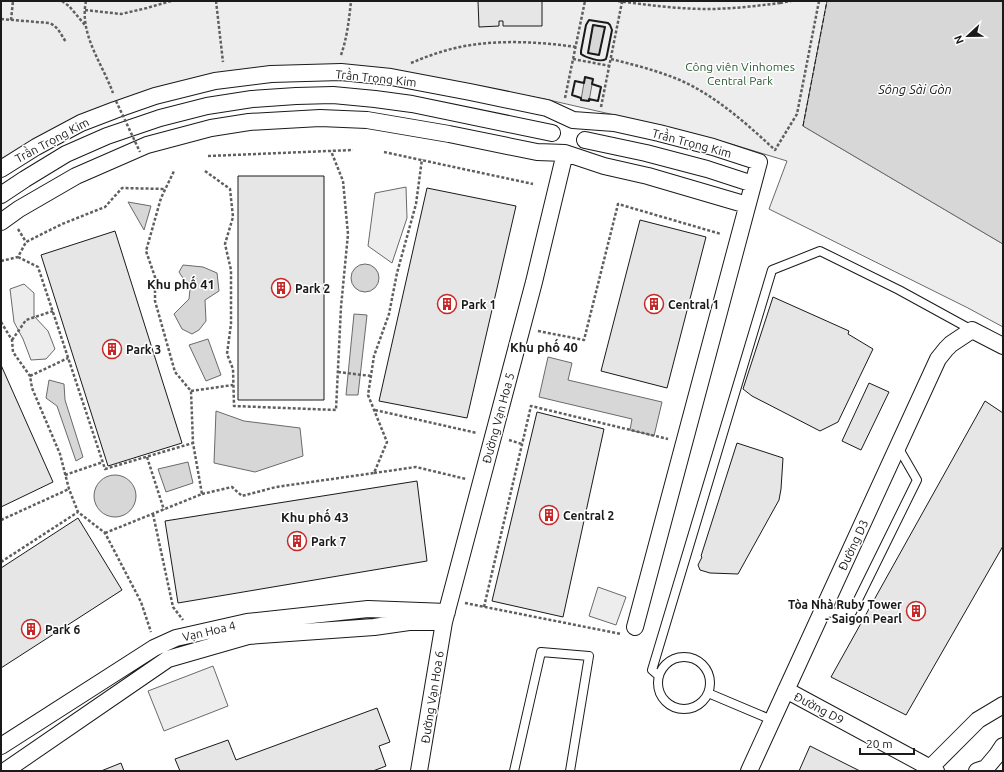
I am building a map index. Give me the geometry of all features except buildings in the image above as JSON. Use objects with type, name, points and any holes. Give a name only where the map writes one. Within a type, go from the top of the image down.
[{"type":"street","name":"Trần Trọng Kim","points":[[1,168],[81,123],[155,96],[215,81],[271,74],[341,72],[391,77],[547,108],[573,120],[614,123],[659,133],[713,147],[759,162],[753,184],[699,167],[646,153],[585,140]]},
{"type":"street","name":"Trần Trọng Kim","points":[[1,195],[66,154],[107,136],[160,118],[207,106],[252,99],[296,96],[334,96],[375,99],[412,104],[552,133]]},
{"type":"street","points":[[1,222],[19,209],[76,176],[141,148],[174,137],[211,128],[250,122],[320,118],[367,120],[449,134],[537,152],[565,153],[575,152],[580,149],[585,140],[584,130],[578,122],[573,120],[567,119],[557,124],[552,133],[553,144],[556,148],[565,153],[604,166],[648,176],[747,205]]},
{"type":"street","name":"Đường Vạn Hoa 5","points":[[450,612],[534,282],[565,153]]},
{"type":"street","points":[[629,631],[753,184]]},
{"type":"street","points":[[972,330],[1003,346]]},
{"type":"street","name":"Đường D3","points":[[750,770],[938,359],[946,348],[972,330]]},
{"type":"street","name":"Vạn Hoa 4","points":[[1,746],[154,648],[176,638],[247,622],[368,609],[450,612]]},
{"type":"street","name":"Vạn Hoa 4","points":[[5,771],[168,659],[248,636],[374,627],[409,622],[450,612]]},
{"type":"street","name":"Đường Vạn Hoa 6","points":[[419,771],[450,612]]},
{"type":"street","name":"Đường D9","points":[[786,690],[931,770]]},
{"type":"street","points":[[931,770],[978,720],[1003,705]]},
{"type":"street","points":[[977,771],[986,768],[1003,746]]},
{"type":"lane","points":[[659,676],[652,670],[772,270],[820,251],[899,290],[972,330]]},
{"type":"lane","points":[[821,613],[852,612],[917,480],[898,447]]},
{"type":"lane","points":[[514,771],[541,652],[589,656],[570,771]]},
{"type":"lane","points":[[684,657],[693,659],[706,669],[710,685],[708,693],[696,706],[680,708],[671,706],[660,693],[658,684],[659,676],[663,668],[676,658],[684,657]]},
{"type":"lane","points":[[708,693],[772,720]]},
{"type":"path","points":[[11,20],[13,1]]},
{"type":"path","points":[[62,1],[69,6],[86,26]]},
{"type":"path","points":[[86,1],[86,26],[97,58],[140,152]]},
{"type":"path","points":[[85,10],[121,14],[171,1]]},
{"type":"path","points":[[216,1],[223,62]]},
{"type":"path","points":[[341,56],[346,42],[351,1]]},
{"type":"path","points":[[565,99],[585,1]]},
{"type":"path","points":[[618,1],[672,8],[707,9],[742,7],[791,1]]},
{"type":"path","points":[[611,59],[647,68],[682,81],[714,99],[742,120],[775,150],[797,114],[819,1]]},
{"type":"path","points":[[601,107],[622,2]]},
{"type":"path","points":[[1,19],[50,23],[55,25],[66,42]]},
{"type":"path","points":[[410,64],[446,50],[470,45],[528,42],[552,43],[576,47]]},
{"type":"path","points":[[573,59],[610,66]]},
{"type":"path","points":[[208,156],[353,150]]},
{"type":"path","points":[[205,171],[230,189],[234,217],[225,244],[231,270],[231,324],[227,354],[232,369],[234,406],[336,410],[341,307],[348,234],[343,181],[331,151]]},
{"type":"path","points":[[384,152],[533,184]]},
{"type":"path","points":[[374,473],[387,442],[368,395],[374,356],[389,314],[397,273],[416,204],[422,159]]},
{"type":"path","points":[[174,171],[160,198],[146,251],[155,277],[155,301],[175,372],[191,391],[193,443],[202,494]]},
{"type":"path","points":[[18,257],[26,242],[62,224],[105,207],[122,188],[165,189]]},
{"type":"path","points":[[531,329],[584,340],[618,204],[721,234]]},
{"type":"path","points":[[1,261],[18,257],[38,267],[105,469],[193,443]]},
{"type":"path","points":[[12,340],[26,320],[52,311]]},
{"type":"path","points":[[1,322],[12,340],[13,352],[30,376],[32,388],[60,454],[69,489],[78,512],[105,534],[141,602],[151,632]]},
{"type":"path","points":[[30,376],[68,358]]},
{"type":"path","points":[[338,372],[371,376]]},
{"type":"path","points":[[191,391],[233,384]]},
{"type":"path","points":[[484,607],[531,406],[670,440]]},
{"type":"path","points":[[374,410],[478,433]]},
{"type":"path","points":[[509,439],[522,444]]},
{"type":"path","points":[[147,457],[164,510]]},
{"type":"path","points":[[65,475],[103,462]]},
{"type":"path","points":[[105,534],[202,494],[232,488],[242,496],[276,487],[416,467],[467,479]]},
{"type":"path","points":[[1,520],[69,489]]},
{"type":"path","points":[[1,562],[78,512]]},
{"type":"path","points":[[153,514],[173,607],[185,622]]},
{"type":"path","points":[[450,612],[484,607],[629,631]]},
{"type":"shaded area","name":"Công viên Vinhomes Central Park","points":[[1,1],[827,1],[803,126],[1003,244],[1003,327],[968,308],[769,209],[787,161],[728,143],[667,127],[549,100],[405,72],[358,66],[224,72],[167,85],[116,101],[78,117],[1,160]]},
{"type":"shaded area","points":[[406,187],[407,218],[392,263],[368,246],[375,193]]},
{"type":"shaded area","points":[[24,284],[34,293],[34,316],[48,331],[55,349],[46,359],[31,360],[23,339],[14,322],[10,289]]},
{"type":"shaded area","points":[[598,587],[626,597],[616,625],[589,616]]},
{"type":"shaded area","points":[[213,666],[228,706],[164,731],[148,691]]},
{"type":"water","name":"Sông Sài Gòn","points":[[827,1],[1003,1],[1003,244],[803,126]]},
{"type":"water","points":[[593,25],[605,27],[599,55],[588,53]]},
{"type":"water","points":[[585,77],[593,79],[589,101],[581,100]]},
{"type":"water","points":[[128,202],[151,206],[144,230]]},
{"type":"water","points":[[365,264],[375,268],[379,278],[375,288],[365,292],[355,288],[351,278],[355,268]]},
{"type":"water","points":[[183,265],[203,267],[217,273],[219,291],[205,300],[206,321],[199,330],[192,334],[182,329],[174,314],[189,299],[190,289],[179,272]]},
{"type":"water","points":[[354,314],[367,315],[358,395],[346,395]]},
{"type":"water","points":[[208,339],[221,375],[206,381],[189,345]]},
{"type":"water","points":[[548,357],[572,363],[568,380],[662,402],[654,436],[630,430],[632,419],[539,397]]},
{"type":"water","points":[[49,380],[64,384],[65,400],[83,457],[76,461],[57,406],[46,398]]},
{"type":"water","points":[[216,411],[244,421],[300,428],[303,456],[255,472],[214,463]]},
{"type":"water","points":[[188,462],[193,483],[166,492],[158,469]]},
{"type":"water","points":[[111,475],[119,475],[130,481],[136,492],[136,500],[130,511],[119,517],[111,517],[100,511],[94,500],[94,492],[100,481]]},
{"type":"fence","points":[[803,126],[827,1]]},
{"type":"wall","points":[[589,20],[608,23],[612,30],[606,59],[604,60],[593,59],[581,54],[586,25],[589,20]]},
{"type":"wall","points":[[593,25],[605,27],[599,55],[588,53],[593,25]]},
{"type":"wall","points":[[585,77],[593,79],[592,84],[601,87],[598,101],[589,99],[589,101],[581,100],[581,98],[572,95],[575,81],[584,83],[585,77]]},
{"type":"place","name":"Park 2","points":[[281,288]]},
{"type":"place","name":"Park 1","points":[[447,304]]},
{"type":"place","name":"Central 1","points":[[654,304]]},
{"type":"place","name":"Park 3","points":[[112,349]]},
{"type":"place","name":"Central 2","points":[[549,515]]},
{"type":"place","name":"Park 7","points":[[297,541]]},
{"type":"place","name":"Tòa Nhà Ruby Tower - Saigon Pearl","points":[[916,611]]},
{"type":"place","name":"Park 6","points":[[31,629]]},
{"type":"district","name":"Khu phố 41","points":[[181,284]]},
{"type":"district","name":"Khu phố 40","points":[[544,347]]},
{"type":"district","name":"Khu phố 43","points":[[315,517]]}]
